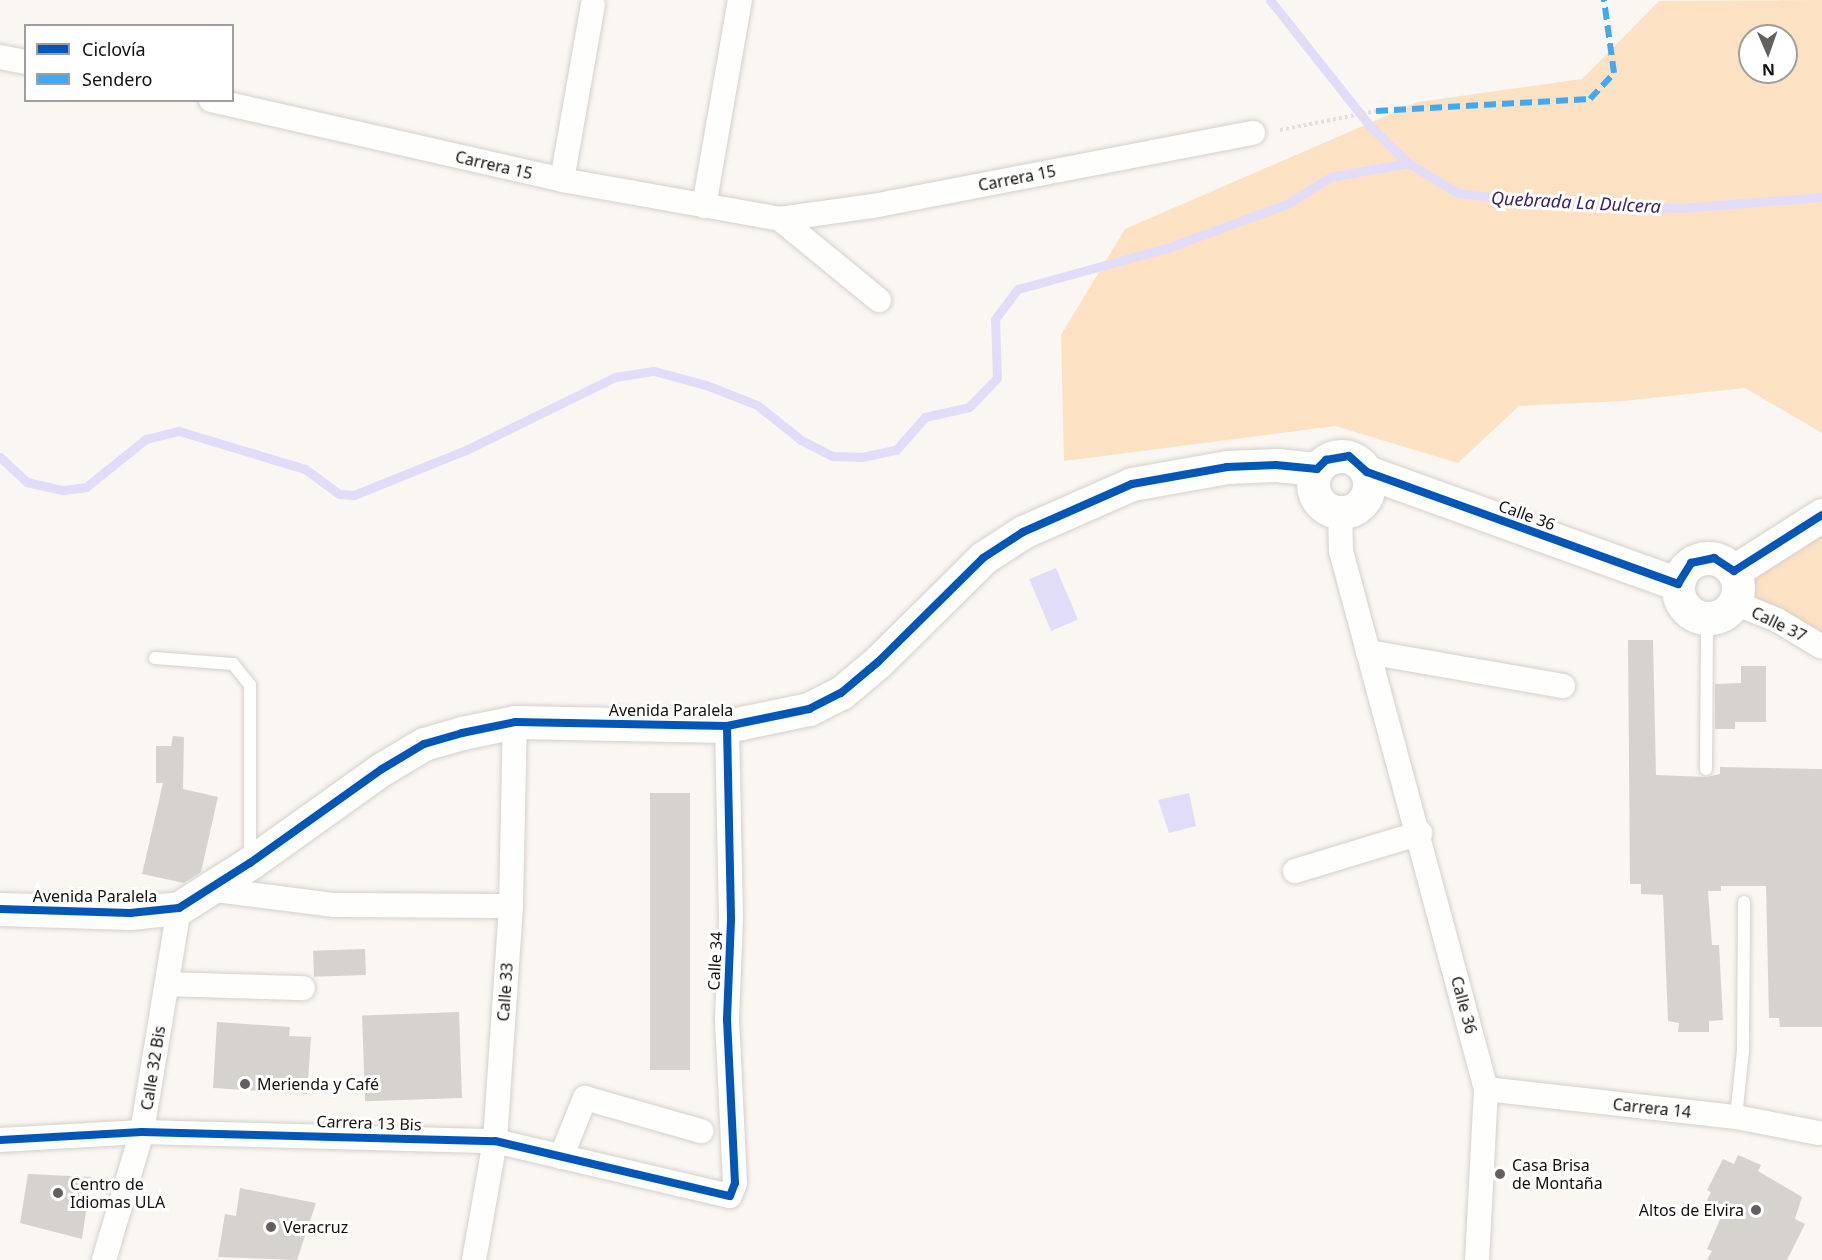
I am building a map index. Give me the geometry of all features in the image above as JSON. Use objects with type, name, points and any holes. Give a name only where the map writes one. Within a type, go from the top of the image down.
[{"type":"main road","points":[[1349,456],[1367,472],[1370,485],[1366,497],[1358,507],[1340,511],[1322,504],[1315,494],[1317,469],[1326,460],[1349,456]]},
{"type":"main road","name":"Avenida Paralela","points":[[0,909],[130,913],[179,908],[250,864],[382,769],[424,744],[515,722],[727,726],[809,709],[841,693],[878,662],[983,558],[1023,532],[1132,484],[1227,467],[1276,465],[1317,469]]},
{"type":"main road","name":"Calle 36","points":[[1367,472],[1678,584]]},
{"type":"main road","points":[[1734,571],[1822,515]]},
{"type":"main road","points":[[1702,558],[1714,558],[1734,571],[1739,582],[1735,603],[1718,617],[1707,619],[1685,608],[1678,584],[1682,572],[1702,558]]},
{"type":"street","points":[[704,206],[740,0]]},
{"type":"street","points":[[562,180],[593,5]]},
{"type":"street","points":[[0,57],[24,62]]},
{"type":"street","name":"Carrera 15","points":[[221,102],[562,180],[780,219],[873,206],[1253,133]]},
{"type":"street","name":"Carrera 15","points":[[780,219],[879,300]]},
{"type":"street","name":"Calle 36","points":[[1340,511],[1341,551],[1419,833],[1486,1089],[1477,1260]]},
{"type":"street","name":"Calle 37","points":[[1735,603],[1777,620],[1822,647]]},
{"type":"street","points":[[1368,652],[1563,687]]},
{"type":"street","name":"Calle 33","points":[[474,1260],[495,1141],[511,906],[515,722]]},
{"type":"street","name":"Calle 34","points":[[727,726],[731,918],[727,1019],[735,1183],[730,1196]]},
{"type":"street","points":[[1295,871],[1419,833]]},
{"type":"street","points":[[208,889],[335,905],[511,906]]},
{"type":"street","name":"Calle 32 Bis","points":[[104,1260],[142,1132],[179,908]]},
{"type":"street","points":[[167,984],[303,988]]},
{"type":"street","name":"Carrera 14","points":[[1486,1089],[1736,1117],[1818,1133]]},
{"type":"street","points":[[561,1157],[585,1098],[701,1131]]},
{"type":"street","name":"Carrera 13 Bis","points":[[0,1140],[142,1132],[495,1141],[730,1196]]},
{"type":"lane","points":[[1706,769],[1707,619]]},
{"type":"lane","points":[[155,658],[233,664],[249,685],[250,864]]},
{"type":"lane","points":[[1736,1117],[1743,1050],[1744,902]]},
{"type":"path","points":[[1299,128],[1376,111]]},
{"type":"shaded area","points":[[1822,0],[1822,433],[1745,388],[1623,401],[1519,406],[1458,463],[1335,426],[1064,461],[1061,335],[1125,229],[1418,102],[1582,79],[1659,1]]},
{"type":"shaded area","points":[[1822,515],[1822,647],[1739,593],[1739,582]]},
{"type":"shaded area","points":[[1056,568],[1078,620],[1051,631],[1029,579]]},
{"type":"shaded area","points":[[1189,793],[1196,826],[1169,833],[1158,800]]},
{"type":"building","points":[[1628,640],[1653,640],[1656,775],[1707,777],[1720,774],[1720,767],[1822,769],[1822,1027],[1780,1027],[1779,1018],[1769,1018],[1766,886],[1721,886],[1721,891],[1708,891],[1712,945],[1719,945],[1723,1020],[1709,1021],[1709,1032],[1678,1032],[1679,1023],[1668,1021],[1663,895],[1641,894],[1641,884],[1630,884]]},
{"type":"building","points":[[1741,666],[1766,666],[1766,722],[1735,722],[1735,729],[1715,729],[1715,684],[1741,683]]},
{"type":"building","points":[[173,736],[184,737],[183,789],[218,797],[201,872],[184,883],[142,874],[163,783],[156,783],[156,746],[171,746]]},
{"type":"building","points":[[650,793],[690,793],[690,1070],[650,1070]]},
{"type":"building","points":[[365,949],[366,975],[314,977],[313,951]]},
{"type":"building","points":[[459,1012],[462,1098],[365,1101],[362,1015]]},
{"type":"building","points":[[217,1022],[290,1027],[289,1036],[311,1037],[307,1094],[213,1088]]},
{"type":"building","name":"Altos de Elvira","points":[[1738,1155],[1761,1165],[1758,1171],[1802,1197],[1795,1219],[1805,1224],[1787,1260],[1707,1260],[1712,1251],[1707,1249],[1722,1215],[1704,1206],[1711,1192],[1707,1190],[1723,1159],[1734,1164]]},
{"type":"building","points":[[28,1174],[91,1177],[82,1239],[20,1223]]},
{"type":"building","name":"Veracruz","points":[[240,1188],[316,1203],[297,1260],[218,1257],[225,1214],[236,1216]]},
{"type":"waterway","name":"Quebrada La Dulcera","points":[[1270,0],[1369,125],[1408,163],[1458,193],[1542,203],[1681,208],[1822,197]]},
{"type":"waterway","points":[[0,457],[27,482],[63,490],[86,487],[146,439],[179,431],[305,469],[339,494],[354,495],[466,450],[615,377],[654,371],[706,385],[757,405],[801,440],[832,456],[862,457],[896,450],[925,417],[969,407],[997,378],[995,319],[1018,289],[1170,247],[1287,204],[1330,177],[1408,163]]},
{"type":"marked path","points":[[1376,111],[1590,99],[1614,73],[1604,0]]},
{"type":"cycle path","points":[[0,909],[130,913],[179,908],[250,863],[382,769],[424,744],[462,733],[515,722],[727,726],[809,709],[841,693],[878,662],[983,558],[1023,532],[1132,484],[1227,467],[1276,465],[1317,469],[1326,460],[1349,456],[1367,472],[1678,584],[1691,563],[1714,558],[1734,571],[1822,515]]},
{"type":"cycle path","points":[[0,1140],[142,1132],[495,1141],[730,1196],[735,1183],[727,1019],[731,918],[727,726]]},
{"type":"place","name":"Merienda y Café","points":[[245,1084]]},
{"type":"place","name":"Casa Brisa de Montaña","points":[[1500,1174]]},
{"type":"place","name":"Centro de Idiomas ULA","points":[[58,1193]]},
{"type":"place","name":"Altos de Elvira","points":[[1756,1210]]},
{"type":"place","name":"Veracruz","points":[[271,1227]]}]
